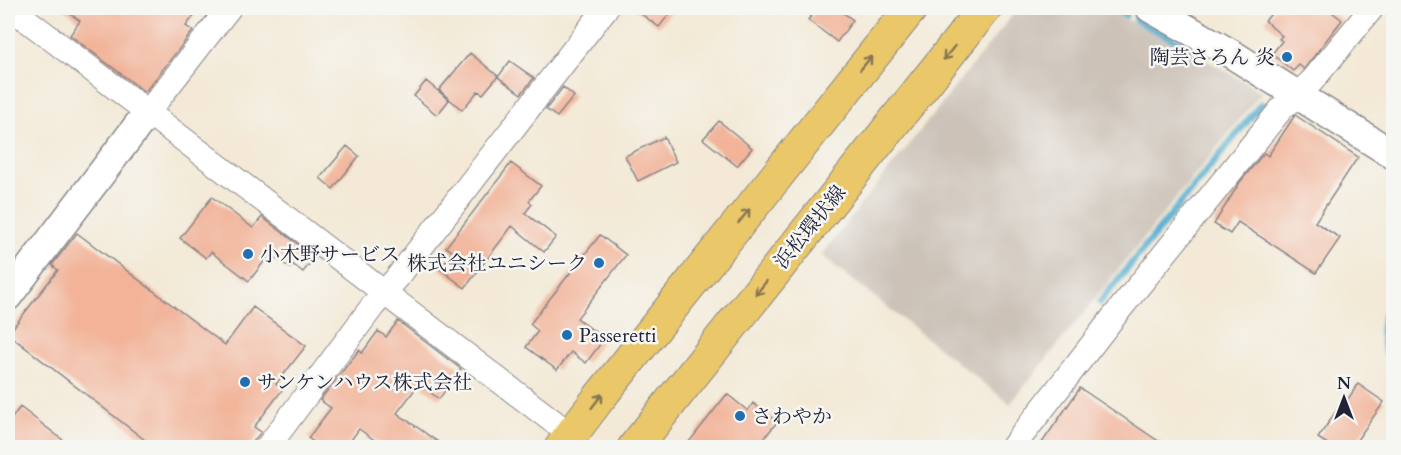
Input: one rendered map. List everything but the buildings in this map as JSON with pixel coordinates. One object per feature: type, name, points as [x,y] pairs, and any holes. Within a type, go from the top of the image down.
[{"type":"main road","points":[[566,441],[911,8]]},
{"type":"main road","name":"浜松環状線","points":[[634,447],[985,8]]},
{"type":"street","points":[[11,8],[384,292],[566,441]]},
{"type":"street","points":[[8,296],[229,8]]},
{"type":"street","points":[[267,447],[384,292],[606,8]]},
{"type":"street","points":[[1150,8],[1203,37],[1394,155]]},
{"type":"street","points":[[1012,447],[1282,108],[1312,81],[1372,8]]},
{"type":"shaded area","points":[[1018,8],[1104,8],[1190,51],[1262,92],[1010,404],[821,255]]},
{"type":"waterway","points":[[1112,8],[1126,15]]},
{"type":"waterway","points":[[1136,20],[1191,48]]},
{"type":"waterway","points":[[1100,302],[1261,104]]},
{"type":"waterway","points":[[1394,299],[1385,315],[1382,332],[1385,348],[1394,364]]},
{"type":"place","name":"陶芸さろん 炎","points":[[1287,57]]},
{"type":"place","name":"小木野サービス","points":[[248,254]]},
{"type":"place","name":"株式会社ユニシーク","points":[[599,263]]},
{"type":"place","name":"Passeretti","points":[[567,335]]},
{"type":"place","name":"サンケンハウス株式会社","points":[[245,382]]},
{"type":"place","name":"さわやか","points":[[740,416]]}]
